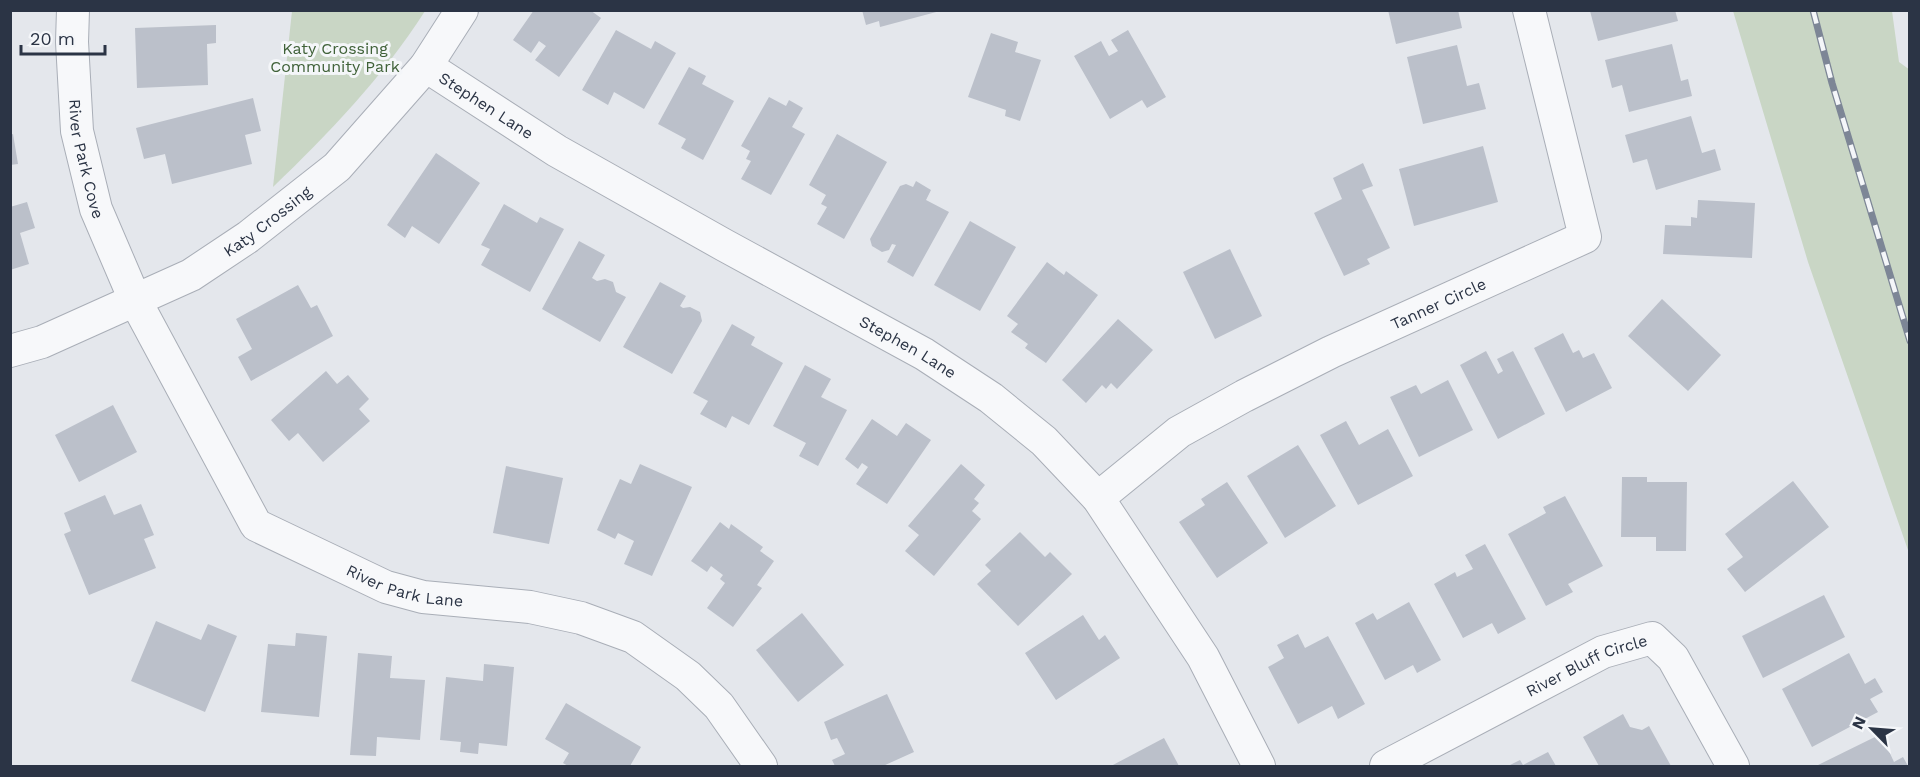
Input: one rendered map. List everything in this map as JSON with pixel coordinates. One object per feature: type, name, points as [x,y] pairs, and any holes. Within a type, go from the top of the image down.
[{"type":"street","name":"River Park Cove","points":[[73,10],[72,42],[77,131],[96,209],[135,300]]},
{"type":"street","name":"Katy Crossing","points":[[10,351],[42,342],[191,275],[243,241],[337,167],[426,66],[462,10]]},
{"type":"street","name":"Tanner Circle","points":[[1098,498],[1179,432],[1244,396],[1331,352],[1585,237],[1529,10]]},
{"type":"street","name":"Stephen Lane","points":[[426,66],[558,151],[924,354],[991,398],[1044,441],[1098,498],[1203,657],[1259,766]]},
{"type":"street","name":"River Park Lane","points":[[135,300],[255,525],[386,587],[423,597],[530,607],[581,618],[633,637],[687,676],[719,706],[731,719],[761,766]]},
{"type":"street","name":"River Bluff Circle","points":[[1386,766],[1602,652],[1652,638],[1673,658],[1734,766]]},
{"type":"green space","name":"Katy Crossing Community Park","points":[[292,11],[425,11],[391,59],[354,104],[273,187]]},
{"type":"green space","points":[[1733,11],[1892,11],[1899,62],[1910,70],[1909,553],[1808,262]]},
{"type":"building","points":[[534,10],[590,10],[601,18],[559,77],[535,60],[546,46],[539,41],[531,53],[513,40]]},
{"type":"building","points":[[862,10],[940,11],[880,27],[879,21],[866,25]]},
{"type":"building","points":[[1388,10],[1458,10],[1462,28],[1396,44]]},
{"type":"building","points":[[1591,10],[1675,10],[1678,21],[1598,41]]},
{"type":"building","points":[[216,25],[216,43],[207,44],[208,85],[137,88],[135,28]]},
{"type":"building","points":[[616,30],[651,49],[655,41],[676,53],[644,109],[614,92],[608,105],[582,90]]},
{"type":"building","points":[[1128,30],[1166,97],[1147,108],[1142,100],[1110,119],[1074,56],[1101,41],[1109,56],[1118,51],[1111,40]]},
{"type":"building","points":[[991,33],[1018,42],[1015,52],[1041,60],[1020,121],[1005,116],[1006,110],[968,97]]},
{"type":"building","points":[[1672,44],[1681,81],[1688,79],[1692,96],[1629,112],[1622,85],[1612,88],[1605,60]]},
{"type":"building","points":[[1457,45],[1467,86],[1479,83],[1486,109],[1423,124],[1407,57]]},
{"type":"building","points":[[689,67],[706,76],[702,84],[734,101],[703,160],[681,148],[686,139],[658,124]]},
{"type":"building","points":[[769,97],[786,106],[789,100],[803,108],[792,127],[805,134],[771,195],[741,179],[751,161],[746,159],[750,151],[741,146]]},
{"type":"building","points":[[253,98],[261,131],[245,135],[252,164],[172,184],[165,154],[144,159],[136,128]]},
{"type":"building","points":[[1691,116],[1702,153],[1715,149],[1721,170],[1656,190],[1647,159],[1633,163],[1625,135]]},
{"type":"building","points":[[13,134],[18,164],[10,165],[10,135]]},
{"type":"building","points":[[837,134],[887,162],[844,239],[817,224],[827,207],[821,204],[826,195],[809,185]]},
{"type":"building","points":[[1483,146],[1498,202],[1414,226],[1399,169]]},
{"type":"building","points":[[436,153],[480,183],[439,244],[412,226],[405,238],[387,225]]},
{"type":"building","points":[[1363,163],[1373,186],[1362,190],[1390,248],[1367,259],[1370,264],[1344,276],[1314,213],[1342,199],[1333,178]]},
{"type":"building","points":[[916,181],[931,190],[926,200],[949,212],[913,277],[887,262],[896,245],[892,244],[889,250],[882,252],[872,246],[870,239],[900,186],[906,184],[913,187]]},
{"type":"building","points":[[1698,200],[1755,203],[1752,258],[1663,254],[1665,225],[1691,226],[1691,217],[1697,218]]},
{"type":"building","points":[[27,202],[35,228],[20,233],[29,264],[10,270],[10,207]]},
{"type":"building","points":[[504,204],[537,223],[540,217],[564,229],[530,292],[481,265],[490,249],[481,245]]},
{"type":"building","points":[[970,221],[1016,247],[980,311],[934,285]]},
{"type":"building","points":[[579,241],[605,255],[592,278],[597,281],[605,279],[613,282],[616,292],[626,297],[600,342],[542,309]]},
{"type":"building","points":[[1230,249],[1262,316],[1215,339],[1183,272]]},
{"type":"building","points":[[1047,262],[1064,275],[1066,271],[1098,295],[1046,363],[1025,348],[1028,344],[1011,332],[1018,324],[1007,316]]},
{"type":"building","points":[[660,282],[686,296],[680,306],[690,307],[700,312],[702,321],[672,374],[623,347]]},
{"type":"building","points":[[298,285],[311,308],[317,305],[333,336],[251,381],[238,357],[252,349],[236,319]]},
{"type":"building","points":[[1662,299],[1721,355],[1688,391],[1628,336]]},
{"type":"building","points":[[1118,319],[1153,350],[1117,389],[1111,383],[1106,389],[1102,385],[1086,403],[1062,380]]},
{"type":"building","points":[[732,324],[755,337],[751,345],[783,363],[749,425],[732,416],[726,428],[700,414],[708,401],[693,393]]},
{"type":"building","points":[[1563,333],[1573,353],[1579,350],[1583,358],[1594,353],[1612,388],[1566,412],[1534,348]]},
{"type":"building","points":[[1486,351],[1498,374],[1503,371],[1497,359],[1513,351],[1545,414],[1498,439],[1460,365]]},
{"type":"building","points":[[805,365],[831,379],[821,397],[847,410],[818,466],[799,456],[806,443],[773,426]]},
{"type":"building","points":[[326,371],[337,384],[348,375],[369,399],[359,409],[370,421],[323,462],[298,433],[289,441],[271,420]]},
{"type":"building","points":[[1448,380],[1473,430],[1419,457],[1390,397],[1416,385],[1421,394]]},
{"type":"building","points":[[113,405],[137,452],[79,482],[55,435]]},
{"type":"building","points":[[872,419],[897,436],[906,423],[931,440],[887,504],[856,484],[868,467],[862,463],[858,469],[845,459]]},
{"type":"building","points":[[1346,421],[1359,445],[1388,429],[1413,476],[1358,505],[1320,435]]},
{"type":"building","points":[[1298,445],[1336,506],[1285,538],[1247,476]]},
{"type":"building","points":[[640,464],[692,487],[652,576],[624,564],[634,541],[618,533],[615,539],[597,530],[620,479],[631,484]]},
{"type":"building","points":[[961,464],[985,485],[974,499],[979,503],[972,511],[981,519],[934,576],[905,551],[919,535],[908,526]]},
{"type":"building","points":[[506,466],[563,478],[549,544],[493,533]]},
{"type":"building","points":[[1622,477],[1647,477],[1647,482],[1687,482],[1686,551],[1656,551],[1656,537],[1621,537]]},
{"type":"building","points":[[1793,481],[1829,527],[1745,592],[1727,569],[1743,557],[1725,534]]},
{"type":"building","points":[[1227,482],[1268,543],[1217,578],[1179,522],[1205,505],[1201,499]]},
{"type":"building","points":[[105,495],[114,515],[141,504],[154,535],[144,539],[156,568],[89,595],[64,534],[71,531],[64,513]]},
{"type":"building","points":[[1565,496],[1603,566],[1568,584],[1573,592],[1546,606],[1508,534],[1546,513],[1543,507]]},
{"type":"building","points":[[720,522],[729,529],[731,524],[763,547],[760,551],[774,561],[757,585],[762,588],[733,627],[707,608],[725,583],[720,579],[723,575],[711,566],[707,572],[691,561]]},
{"type":"building","points":[[1020,532],[1045,557],[1050,552],[1072,574],[1018,626],[977,584],[991,571],[985,565]]},
{"type":"building","points":[[1485,544],[1526,619],[1498,634],[1492,623],[1463,638],[1434,584],[1455,572],[1457,577],[1473,569],[1465,555]]},
{"type":"building","points":[[1824,595],[1845,637],[1763,678],[1742,636]]},
{"type":"building","points":[[1409,602],[1441,660],[1417,673],[1413,665],[1385,680],[1355,623],[1373,613],[1377,620]]},
{"type":"building","points":[[802,613],[844,665],[798,702],[756,650]]},
{"type":"building","points":[[1083,615],[1099,640],[1105,635],[1120,658],[1056,700],[1025,653]]},
{"type":"building","points":[[156,621],[201,640],[208,624],[237,636],[205,712],[131,681]]},
{"type":"building","points":[[296,633],[327,636],[319,717],[261,712],[268,644],[295,646]]},
{"type":"building","points":[[1298,634],[1305,648],[1328,636],[1365,704],[1338,719],[1332,706],[1298,724],[1268,667],[1284,658],[1277,645]]},
{"type":"building","points":[[358,653],[392,656],[390,678],[425,680],[420,740],[377,737],[376,756],[350,755]]},
{"type":"building","points":[[1849,653],[1865,684],[1875,678],[1883,692],[1870,699],[1878,712],[1812,747],[1782,689]]},
{"type":"building","points":[[484,664],[514,667],[507,746],[479,743],[478,754],[460,752],[461,742],[440,740],[446,677],[483,681]]},
{"type":"building","points":[[887,694],[914,752],[883,766],[835,766],[832,760],[845,754],[837,738],[831,740],[824,722]]},
{"type":"building","points":[[566,703],[641,747],[630,766],[568,766],[563,763],[569,753],[545,739]]},
{"type":"building","points":[[1623,714],[1630,727],[1642,730],[1649,726],[1671,766],[1599,766],[1583,737]]},
{"type":"building","points":[[1881,734],[1894,762],[1903,757],[1908,766],[1816,766]]},
{"type":"building","points":[[1164,738],[1179,766],[1111,766]]},
{"type":"building","points":[[1548,752],[1556,766],[1508,766],[1520,760],[1523,765]]},
{"type":"railway","points":[[1813,10],[1832,83],[1910,341]]}]
